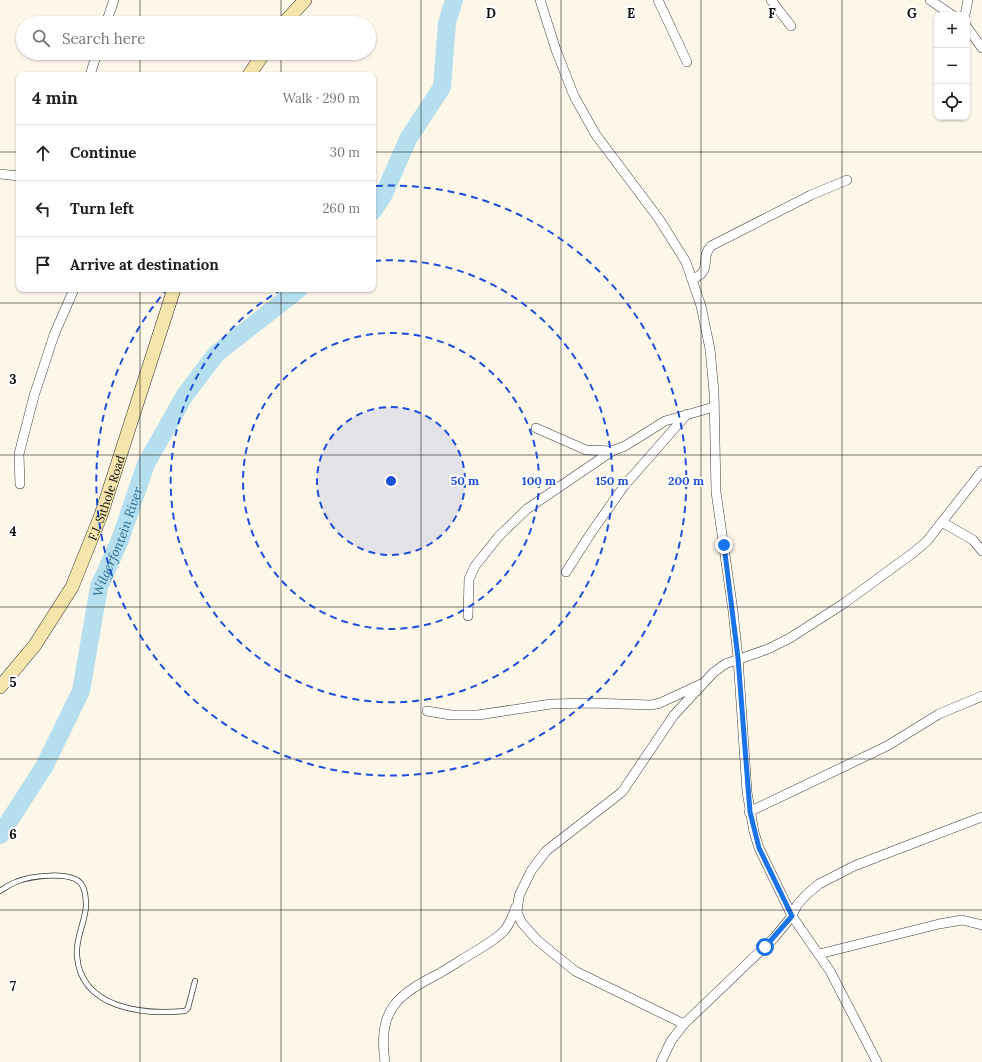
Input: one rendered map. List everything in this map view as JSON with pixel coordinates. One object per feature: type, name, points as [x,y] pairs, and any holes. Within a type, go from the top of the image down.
[{"type":"street","points":[[108,16],[114,0]]},
{"type":"street","points":[[290,16],[305,0]]},
{"type":"street","points":[[540,0],[556,50],[574,96],[596,135],[659,219],[686,262],[701,306],[710,349],[714,407],[716,492],[738,658],[750,812],[759,848],[792,916],[819,954],[855,1018],[877,1062]]},
{"type":"street","points":[[658,0],[687,62]]},
{"type":"street","points":[[771,0],[792,26]]},
{"type":"street","points":[[930,0],[948,12]]},
{"type":"street","points":[[966,12],[968,0]]},
{"type":"street","points":[[970,31],[982,48]]},
{"type":"street","points":[[91,72],[95,60]]},
{"type":"street","points":[[251,72],[259,60]]},
{"type":"street","points":[[0,174],[16,176]]},
{"type":"street","points":[[692,279],[699,276],[705,269],[707,250],[715,243],[812,195],[848,180]]},
{"type":"street","points":[[20,484],[19,454],[34,396],[54,335],[73,292]]},
{"type":"street","name":"F.J. Sithole Road","points":[[0,687],[35,645],[72,587],[101,515],[173,292]]},
{"type":"street","points":[[468,616],[469,579],[474,566],[499,536],[527,509],[612,451],[624,446],[665,421],[714,407]]},
{"type":"street","points":[[566,572],[624,486],[687,414]]},
{"type":"street","points":[[536,428],[586,450],[612,451]]},
{"type":"street","points":[[385,1062],[384,1051],[387,1019],[390,1010],[401,995],[417,984],[442,972],[497,937],[505,930],[517,906],[522,888],[531,871],[546,850],[622,792],[674,715],[706,681],[721,667],[738,658],[778,644],[843,604],[913,553],[927,542],[982,471]]},
{"type":"street","points":[[942,522],[973,540],[982,551]]},
{"type":"street","points":[[427,711],[451,715],[478,715],[551,704],[651,705],[670,699],[706,681]]},
{"type":"street","points":[[750,812],[887,746],[939,714],[982,696]]},
{"type":"street","points":[[661,1062],[671,1041],[684,1024],[765,947],[792,916],[798,904],[806,894],[819,884],[854,866],[982,817]]},
{"type":"street","points":[[517,906],[517,913],[522,924],[537,940],[564,964],[652,1010],[684,1024]]},
{"type":"street","points":[[819,954],[939,924],[962,920],[982,925]]},
{"type":"lane","points":[[0,891],[16,882],[42,876],[63,876],[76,879],[82,884],[86,905],[77,946],[78,966],[86,984],[98,997],[107,1002],[130,1008],[155,1011],[185,1011],[188,1008],[195,981]]},
{"type":"waterway","name":"Wilgerfontein River","points":[[376,206],[384,194],[408,139],[442,87],[447,23],[454,0]]},
{"type":"waterway","name":"Wilgerfontein River","points":[[0,835],[44,767],[81,691],[99,587],[120,540],[146,464],[185,395],[216,354],[295,292]]},
{"type":"route","points":[[724,545],[738,658],[747,792],[750,812],[759,848],[792,916],[765,947]]}]
